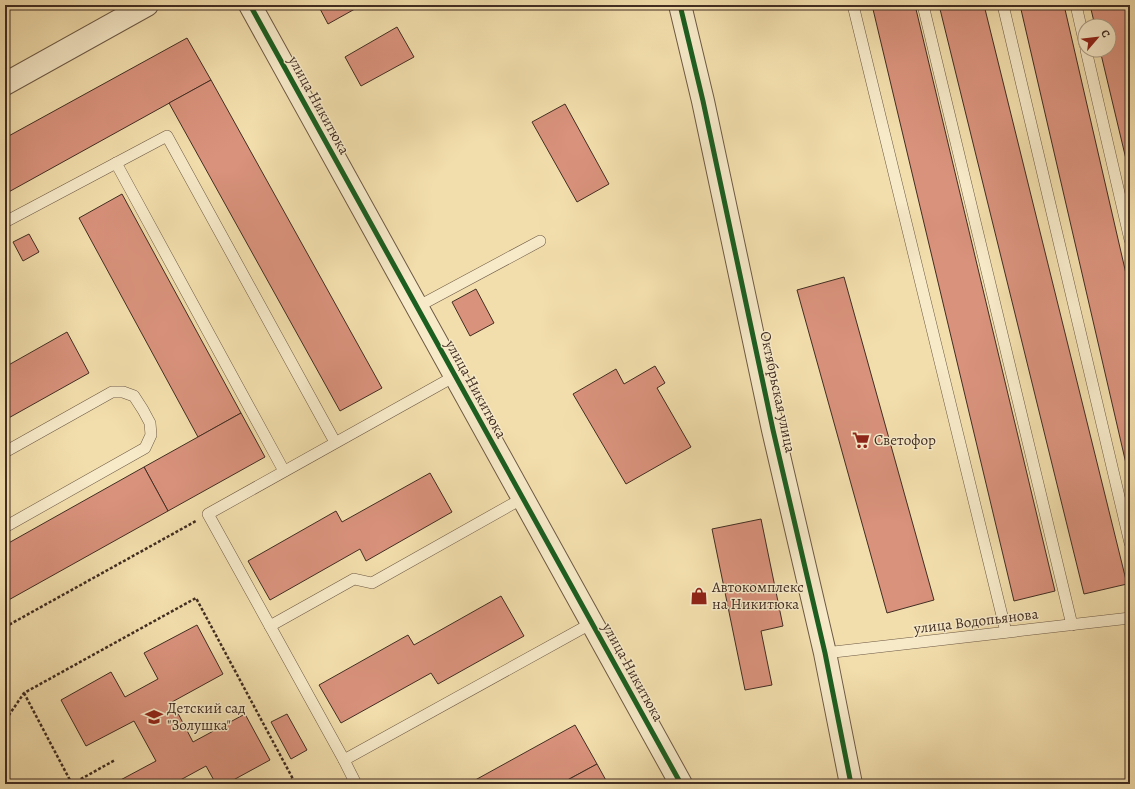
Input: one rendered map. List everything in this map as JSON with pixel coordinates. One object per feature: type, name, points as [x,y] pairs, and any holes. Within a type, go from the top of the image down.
[{"type":"street","points":[[5,84],[147,5]]},
{"type":"street","name":"улица Никитюка","points":[[250,5],[681,784]]},
{"type":"street","name":"Октябрьская улица","points":[[680,5],[703,101],[773,430],[825,653],[851,784]]},
{"type":"lane","points":[[853,5],[1006,632]]},
{"type":"lane","points":[[923,5],[1072,625]]},
{"type":"lane","points":[[1003,5],[1130,543]]},
{"type":"lane","points":[[1076,5],[1079,18]]},
{"type":"lane","points":[[1088,58],[1130,240]]},
{"type":"lane","points":[[5,222],[167,136],[335,442]]},
{"type":"lane","points":[[116,163],[284,471]]},
{"type":"lane","points":[[417,307],[540,241]]},
{"type":"lane","points":[[356,784],[208,514],[455,376]]},
{"type":"lane","points":[[5,452],[112,392],[123,392],[134,396],[150,423],[150,435],[145,448],[5,527]]},
{"type":"lane","points":[[270,626],[354,579],[372,583],[523,498]]},
{"type":"lane","name":"улица Водопьянова","points":[[825,653],[1130,618]]},
{"type":"lane","points":[[344,760],[592,623]]},
{"type":"path","points":[[5,627],[208,514]]},
{"type":"path","points":[[5,730],[9,715],[24,693],[196,598],[293,778],[284,784]]},
{"type":"path","points":[[24,693],[72,784],[115,760]]},
{"type":"path","points":[[5,768],[9,784]]},
{"type":"building","points":[[318,5],[362,5],[328,24]]},
{"type":"building","points":[[872,5],[915,5],[1055,591],[1014,601]]},
{"type":"building","points":[[939,5],[984,5],[1127,584],[1084,594]]},
{"type":"building","points":[[1020,5],[1064,5],[1130,291],[1130,481]]},
{"type":"building","points":[[1090,5],[1130,5],[1130,176],[1102,58],[1117,58],[1117,18],[1093,18]]},
{"type":"building","points":[[397,27],[414,57],[361,86],[345,57]]},
{"type":"building","points":[[187,38],[211,80],[5,194],[5,138]]},
{"type":"building","points":[[211,80],[382,388],[340,411],[169,103]]},
{"type":"building","points":[[565,104],[609,184],[577,202],[532,122]]},
{"type":"building","points":[[122,194],[241,413],[198,437],[79,218]]},
{"type":"building","points":[[29,234],[39,252],[23,261],[13,242]]},
{"type":"building","points":[[844,277],[934,600],[887,613],[797,290]]},
{"type":"building","points":[[476,289],[494,323],[470,336],[452,302]]},
{"type":"building","points":[[67,332],[89,373],[5,420],[5,367]]},
{"type":"building","points":[[655,366],[665,383],[657,388],[691,447],[626,484],[573,394],[616,369],[624,384]]},
{"type":"building","points":[[241,413],[265,457],[168,511],[144,467]]},
{"type":"building","points":[[144,467],[168,511],[5,602],[5,545]]},
{"type":"building","points":[[430,473],[452,512],[366,561],[360,549],[270,600],[248,561],[336,511],[342,522]]},
{"type":"building","points":[[761,519],[783,626],[761,631],[772,685],[745,690],[712,529]]},
{"type":"building","points":[[501,596],[524,636],[438,684],[431,673],[341,723],[319,685],[408,635],[414,645]]},
{"type":"building","name":"Детский сад \"Золушка\"","points":[[197,625],[223,674],[172,702],[193,742],[245,714],[270,760],[226,784],[216,784],[206,766],[173,784],[113,784],[156,761],[134,721],[86,746],[61,700],[111,672],[125,697],[158,679],[144,653]]},
{"type":"building","points":[[287,714],[307,750],[291,759],[271,722]]},
{"type":"building","points":[[575,725],[597,764],[560,784],[468,784]]},
{"type":"building","points":[[597,764],[608,784],[562,784],[562,783]]},
{"type":"cycle path","points":[[250,5],[681,784]]},
{"type":"cycle path","points":[[680,5],[703,101],[773,430],[825,653],[851,784]]},
{"type":"place","name":"Светофор","points":[[861,440]]},
{"type":"place","name":"Автокомплекс на Никитюка","points":[[699,596]]},
{"type":"place","name":"Детский сад \"Золушка\"","points":[[154,717]]}]
